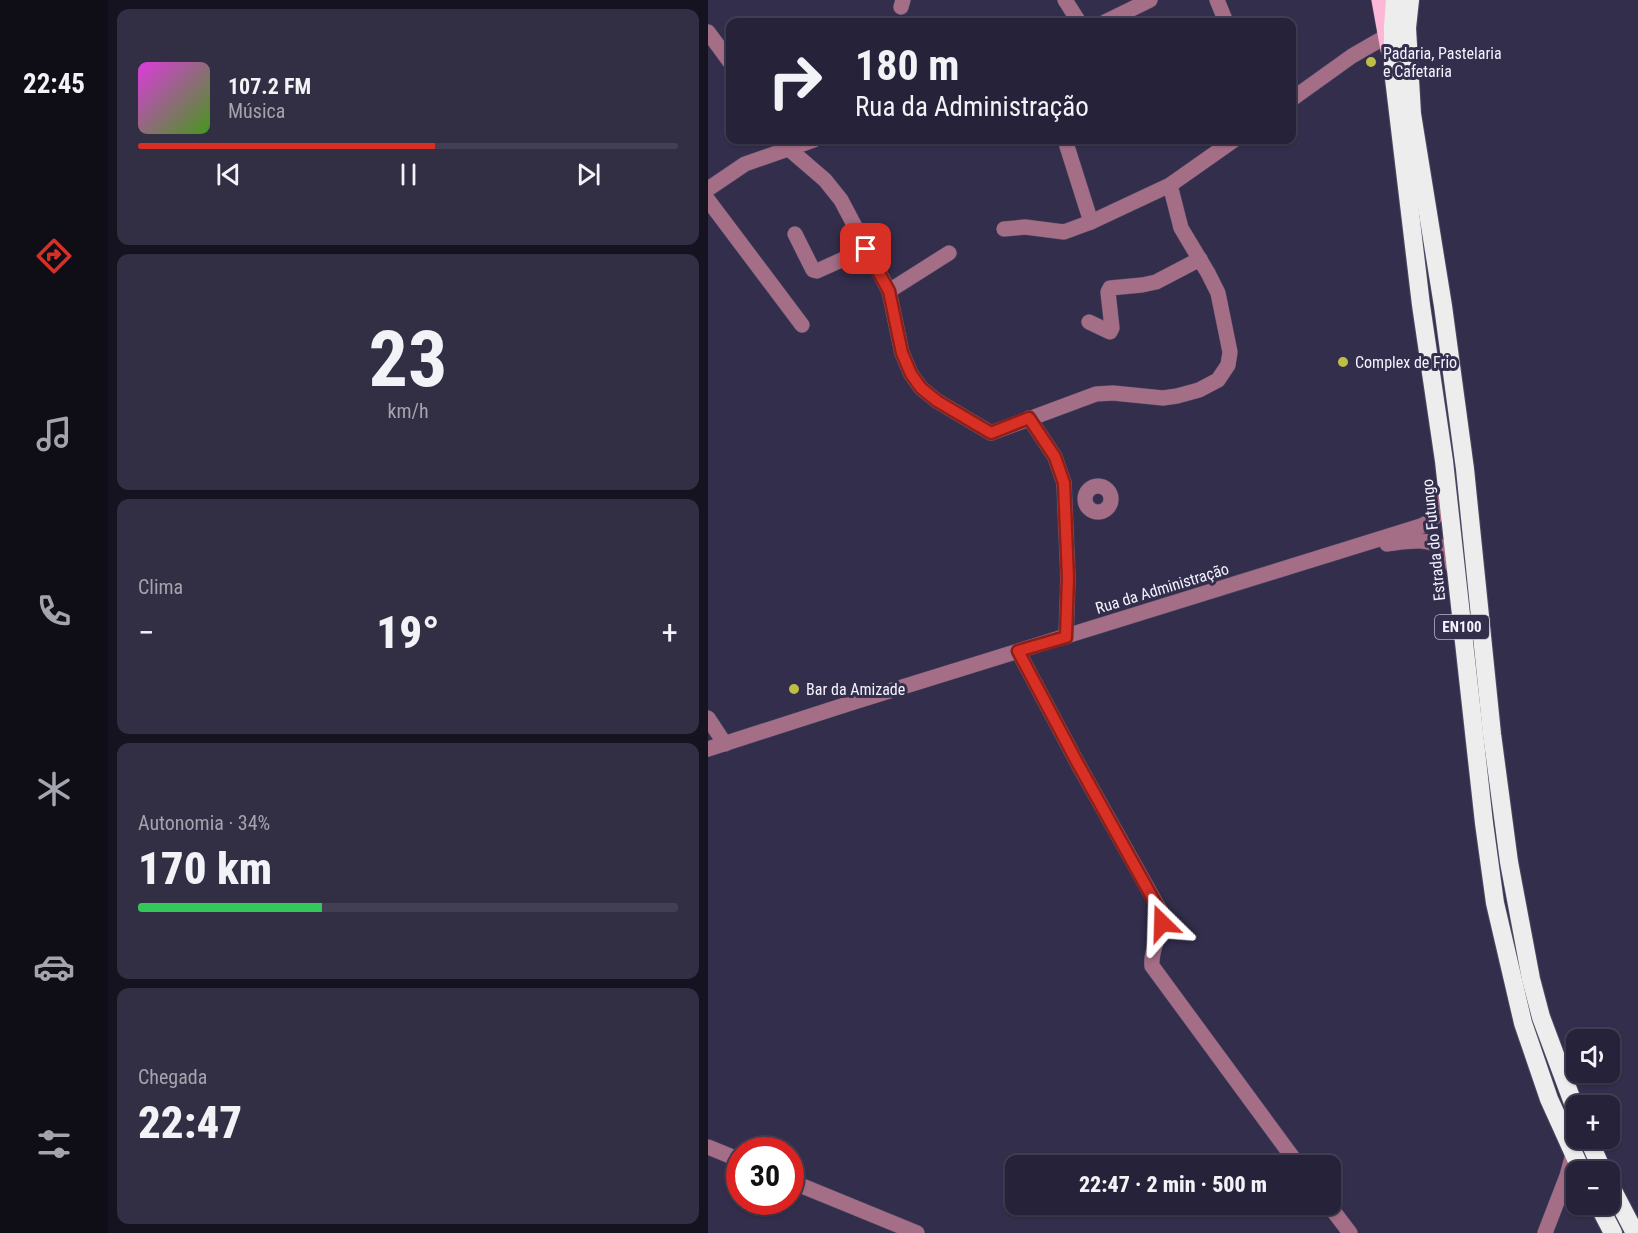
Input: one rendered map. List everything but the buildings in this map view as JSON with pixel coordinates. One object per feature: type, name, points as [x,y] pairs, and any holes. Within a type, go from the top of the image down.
[{"type":"highway","name":"Estrada do Futungo","points":[[1395,0],[1393,70],[1421,305],[1444,461],[1495,903],[1523,1023],[1549,1099],[1576,1161]]},
{"type":"highway","name":"EN100","points":[[1410,0],[1407,28],[1412,114],[1443,306],[1465,469],[1492,734],[1508,852],[1531,979],[1541,1017],[1570,1095]]},
{"type":"highway","points":[[1620,1204],[1635,1233]]},
{"type":"highway","points":[[1604,1215],[1613,1233]]},
{"type":"main road","points":[[1380,0],[1385,37],[1393,70]]},
{"type":"street","points":[[1065,0],[1076,18]]},
{"type":"street","points":[[1113,18],[1150,0]]},
{"type":"street","points":[[1217,0],[1224,18]]},
{"type":"street","points":[[708,32],[726,57]]},
{"type":"street","points":[[1296,96],[1385,37]]},
{"type":"street","points":[[708,189],[745,164],[786,144],[825,180],[841,200],[889,291],[902,353],[911,374],[921,388],[937,401],[991,433],[1096,394],[1113,393],[1163,398],[1199,390],[1218,381],[1228,365],[1230,352],[1218,293],[1181,228],[1170,185]]},
{"type":"street","points":[[1066,144],[1091,222]]},
{"type":"street","points":[[1004,229],[1026,227],[1064,232],[1091,222],[1170,185],[1228,144]]},
{"type":"street","points":[[708,200],[802,325]]},
{"type":"street","points":[[795,234],[813,270],[817,271],[866,249]]},
{"type":"street","points":[[889,291],[949,253]]},
{"type":"street","points":[[1089,322],[1110,332],[1108,292],[1110,288],[1156,282],[1200,259]]},
{"type":"street","points":[[1029,418],[1055,457],[1064,483],[1068,578],[1066,637]]},
{"type":"street","points":[[1352,548],[1421,526],[1438,516],[1445,498],[1444,461]]},
{"type":"street","points":[[1066,502],[1085,500]]},
{"type":"street","points":[[1352,548],[1412,541],[1430,543],[1445,550],[1458,584]]},
{"type":"street","name":"Rua da Administração","points":[[708,749],[1352,548]]},
{"type":"street","points":[[1018,651],[1162,915],[1162,923],[1151,959],[1152,966],[1291,1155]]},
{"type":"street","points":[[708,718],[725,744]]},
{"type":"street","points":[[708,1147],[726,1154]]},
{"type":"street","points":[[1545,1233],[1573,1154]]},
{"type":"street","points":[[804,1187],[917,1233]]},
{"type":"street","points":[[1336,1215],[1350,1233]]},
{"type":"place","name":"Padaria, Pastelaria e Cafetaria","points":[[1371,62]]},
{"type":"place","name":"Complex de Frio","points":[[1343,362]]},
{"type":"place","name":"Bar da Amizade","points":[[794,689]]},
{"type":"route","points":[[866,249],[889,291],[902,353],[911,374],[921,388],[937,401],[991,433],[1029,418],[1060,468],[1066,502],[1068,578],[1066,637],[1018,651],[1162,915],[1162,923]]}]
